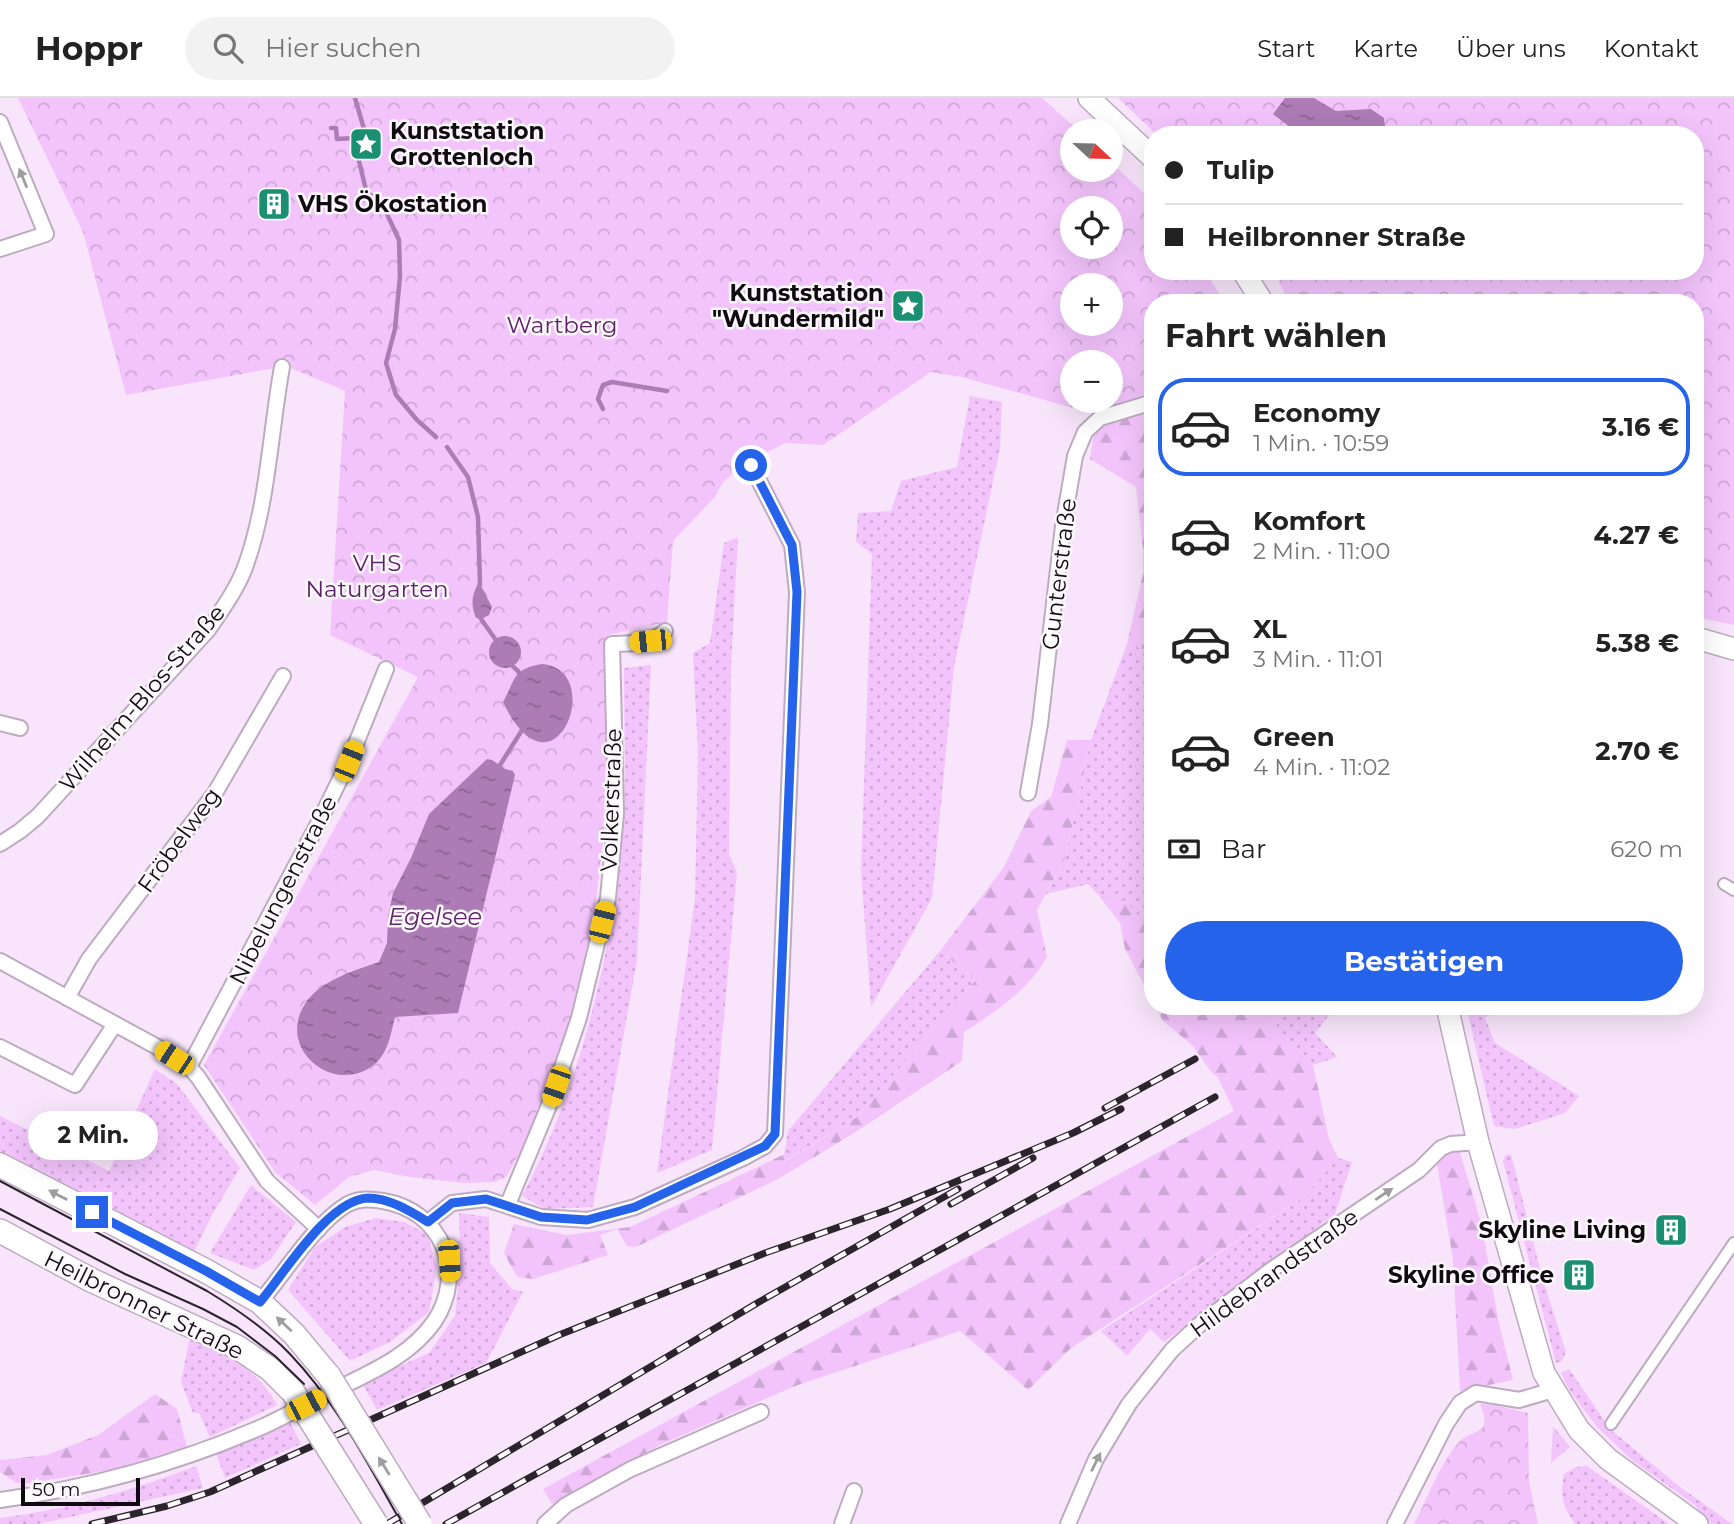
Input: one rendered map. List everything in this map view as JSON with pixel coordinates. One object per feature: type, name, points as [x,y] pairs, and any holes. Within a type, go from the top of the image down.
[{"type":"main road","points":[[1089,98],[1144,150]]},
{"type":"main road","points":[[1704,640],[1734,649]]},
{"type":"main road","points":[[1449,1015],[1478,1142],[1544,1373],[1579,1430],[1608,1459],[1697,1524]]},
{"type":"main road","points":[[0,1165],[206,1271],[260,1302],[294,1334],[329,1376],[420,1524]]},
{"type":"main road","name":"Heilbronner Straße","points":[[0,1231],[91,1280],[237,1347],[270,1369],[293,1392],[376,1524]]},
{"type":"street","points":[[0,122],[46,234],[0,249]]},
{"type":"street","name":"Wilhelm-Blos-Straße","points":[[0,844],[38,816],[208,630],[227,603],[243,572],[258,526],[282,367]]},
{"type":"street","name":"Gunterstraße","points":[[1028,793],[1040,724],[1063,526],[1075,456],[1084,432],[1100,418],[1144,405]]},
{"type":"street","points":[[428,1222],[452,1203],[486,1199],[541,1217],[587,1220],[635,1207],[743,1158],[765,1146],[775,1134],[797,592],[792,545],[751,465]]},
{"type":"street","name":"Volkerstraße","points":[[508,1204],[548,1108],[579,1018],[608,898],[616,814],[612,645],[650,641],[665,631]]},
{"type":"street","name":"Nibelungenstraße","points":[[188,1067],[320,822],[349,761],[386,669]]},
{"type":"street","name":"Fröbelweg","points":[[67,998],[89,959],[215,793],[283,676]]},
{"type":"street","points":[[0,723],[20,728]]},
{"type":"street","points":[[0,961],[188,1067],[198,1077],[267,1181],[319,1229]]},
{"type":"street","points":[[0,1047],[75,1085],[115,1024]]},
{"type":"street","name":"Hildebrandstraße","points":[[1068,1524],[1096,1459],[1129,1404],[1172,1350],[1199,1325],[1271,1270],[1419,1170],[1441,1148],[1451,1144],[1478,1142]]},
{"type":"street","points":[[0,1500],[77,1486],[166,1462],[217,1444],[265,1426],[402,1354],[424,1335],[446,1300],[450,1282],[449,1261],[441,1240],[428,1222],[391,1202],[367,1198],[349,1203],[319,1229],[260,1302]]},
{"type":"street","points":[[1611,1424],[1734,1243]]},
{"type":"street","points":[[1395,1524],[1446,1424],[1460,1403],[1476,1394],[1519,1400],[1553,1390]]},
{"type":"street","points":[[545,1524],[566,1505],[631,1469],[761,1412]]},
{"type":"street","points":[[842,1524],[854,1491]]},
{"type":"green space","name":"Wartberg","points":[[18,98],[1042,98],[1066,119],[1060,119],[1060,182],[1124,182],[1124,174],[1144,193],[1144,280],[1210,280],[1220,294],[1144,294],[1144,404],[1123,409],[1123,350],[1060,350],[1060,404],[962,377],[931,372],[823,445],[786,443],[749,461],[723,482],[715,497],[673,541],[667,622],[608,635],[605,823],[596,901],[578,997],[555,1072],[531,1133],[506,1177],[494,1182],[464,1183],[374,1170],[349,1177],[315,1205],[275,1172],[204,1065],[418,677],[330,635],[345,391],[286,366],[126,395],[83,232]]},
{"type":"green space","points":[[1118,98],[1734,98],[1734,625],[1704,619],[1704,294],[1285,294],[1278,280],[1704,280],[1704,126],[1148,126]]},
{"type":"green space","points":[[970,396],[1002,402],[1000,448],[954,667],[932,898],[871,1007],[861,870],[872,554],[856,542],[858,513],[891,511],[901,481],[957,467]]},
{"type":"green space","points":[[1144,410],[1144,649],[1127,644],[1143,574],[1136,487],[1090,459],[1094,431],[1110,418]]},
{"type":"green space","points":[[738,537],[731,666],[729,855],[737,872],[712,1150],[657,1173],[695,898],[698,753],[693,653],[710,643],[724,543]]},
{"type":"green space","points":[[1127,644],[1144,649],[1144,922],[1126,902],[1100,897],[1088,884],[1046,894],[1065,858],[1091,740]]},
{"type":"green space","points":[[651,665],[637,960],[593,1207],[545,1209],[522,1196],[543,1153],[578,1062],[603,967],[612,918],[623,823],[624,668]]},
{"type":"green space","points":[[1067,740],[1091,740],[1065,858],[1037,910],[1047,957],[1021,990],[964,1032],[962,1061],[862,1128],[780,1178],[636,1247],[627,1246],[617,1229],[600,1235],[608,1255],[533,1279],[517,1277],[504,1253],[514,1224],[567,1235],[630,1227],[785,1154],[784,1162],[857,1117],[976,980],[940,951],[1004,867],[1031,811],[1051,797]]},
{"type":"green space","points":[[1100,897],[1126,901],[1144,922],[1144,985],[1125,949],[1120,923]]},
{"type":"green space","points":[[940,951],[976,980],[857,1117],[783,1162],[788,1131]]},
{"type":"green space","points":[[1160,1015],[1269,1015],[1286,1038],[1313,1065],[1329,1139],[1338,1158],[1304,1197],[1071,1348],[1028,1390],[960,1331],[795,1386],[662,1444],[552,1504],[543,1489],[1234,1111],[1217,1076],[1192,1045],[1163,1021]]},
{"type":"green space","points":[[1269,1015],[1329,1015],[1315,1033],[1337,1057],[1313,1065],[1286,1038]]},
{"type":"green space","points":[[1468,1015],[1489,1015],[1485,1018],[1495,1043],[1579,1096],[1565,1113],[1515,1129],[1494,1126]]},
{"type":"green space","points":[[155,1069],[177,1084],[240,1168],[194,1252],[0,1153],[0,1116],[109,1171]]},
{"type":"green space","points":[[1459,1149],[1482,1226],[1498,1319],[1513,1380],[1460,1391],[1453,1260],[1436,1158],[1443,1150]]},
{"type":"green space","points":[[1511,1154],[1541,1273],[1566,1352],[1562,1361],[1556,1363],[1503,1161],[1505,1156]]},
{"type":"green space","points":[[1338,1158],[1352,1162],[1335,1214],[1164,1342],[1150,1329],[1127,1356],[1101,1331],[1304,1197]]},
{"type":"green space","points":[[251,1185],[296,1222],[271,1259],[254,1270],[210,1253]]},
{"type":"green space","points":[[459,1213],[489,1217],[490,1263],[512,1289],[523,1292],[486,1363],[377,1410],[362,1383],[429,1353],[455,1316],[460,1264]]},
{"type":"green space","points":[[376,1218],[404,1222],[427,1234],[437,1266],[429,1312],[390,1342],[350,1361],[288,1290],[315,1247],[345,1227]]},
{"type":"green space","points":[[190,1336],[240,1363],[261,1382],[277,1405],[210,1437],[199,1413],[193,1413],[181,1382]]},
{"type":"green space","points":[[1569,1369],[1611,1430],[1680,1487],[1732,1524],[1711,1524],[1704,1519],[1695,1505],[1633,1461],[1597,1427],[1570,1391],[1561,1373]]},
{"type":"green space","points":[[155,1394],[177,1409],[187,1447],[111,1470],[30,1483],[16,1483],[0,1472],[0,1460],[47,1455],[98,1435]]},
{"type":"green space","points":[[1480,1404],[1528,1413],[1529,1482],[1538,1524],[1414,1524],[1451,1452],[1461,1440],[1484,1425]]},
{"type":"green space","points":[[290,1422],[301,1444],[225,1478],[216,1453]]},
{"type":"green space","points":[[1553,1426],[1570,1447],[1551,1463]]},
{"type":"green space","points":[[196,1466],[203,1488],[38,1524],[0,1524],[0,1518],[99,1498]]},
{"type":"green space","points":[[1587,1466],[1669,1524],[1575,1524],[1563,1500],[1564,1474],[1576,1467]]},
{"type":"water","points":[[1285,98],[1314,98],[1336,111],[1371,109],[1384,118],[1385,126],[1288,126],[1273,114]]},
{"type":"water","points":[[479,582],[492,607],[489,615],[481,619],[476,618],[472,604]]},
{"type":"water","points":[[505,636],[516,641],[521,652],[516,663],[505,668],[494,663],[489,652],[494,641]]},
{"type":"water","points":[[542,664],[561,671],[571,687],[572,706],[566,725],[555,738],[540,742],[522,731],[503,702],[520,672]]},
{"type":"water","name":"Egelsee","points":[[487,759],[513,771],[515,775],[458,1013],[395,1017],[387,1046],[377,1062],[361,1072],[345,1075],[329,1072],[315,1064],[304,1052],[298,1038],[298,1021],[305,1004],[328,983],[379,962],[387,943],[388,917],[393,893],[429,814]]},
{"type":"waterway","points":[[355,98],[364,129],[359,161],[366,190],[375,200],[380,199],[399,240],[400,276],[395,329],[386,363],[396,395],[436,437]]},
{"type":"waterway","points":[[331,128],[336,128],[337,139],[355,138],[363,141]]},
{"type":"waterway","points":[[603,409],[598,399],[603,385],[612,382],[667,391]]},
{"type":"waterway","points":[[447,447],[468,477],[478,517],[480,585]]},
{"type":"waterway","points":[[481,615],[498,643]]},
{"type":"waterway","points":[[509,663],[521,677]]},
{"type":"waterway","points":[[500,765],[524,727]]},
{"type":"tram line","points":[[0,1181],[207,1291],[270,1335],[306,1372],[337,1413],[402,1524]]},
{"type":"tram line","points":[[0,1209],[125,1274],[237,1327],[275,1356],[304,1384]]},
{"type":"railway","points":[[1105,1108],[1195,1059]]},
{"type":"railway","points":[[446,1524],[1215,1097]]},
{"type":"railway","points":[[92,1524],[167,1506],[210,1492],[559,1335],[765,1253],[890,1209],[1073,1133],[1121,1109]]},
{"type":"railway","points":[[951,1204],[1033,1158]]},
{"type":"railway","points":[[387,1524],[759,1302],[958,1189]]},
{"type":"place","name":"Kunststation Grottenloch","points":[[366,144]]},
{"type":"place","name":"VHS Ökostation","points":[[274,204]]},
{"type":"place","name":"Kunststation \"Wundermild\"","points":[[908,306]]},
{"type":"place","name":"Skyline Living","points":[[1671,1230]]},
{"type":"place","name":"Skyline Office","points":[[1579,1275]]},
{"type":"route","points":[[92,1212],[260,1302],[319,1229],[349,1203],[367,1198],[391,1202],[428,1222],[452,1203],[486,1199],[541,1217],[587,1220],[635,1207],[765,1146],[775,1134],[797,592],[792,545],[751,465]]},
{"type":"park label","name":"VHS Naturgarten","points":[[377,576]]}]
